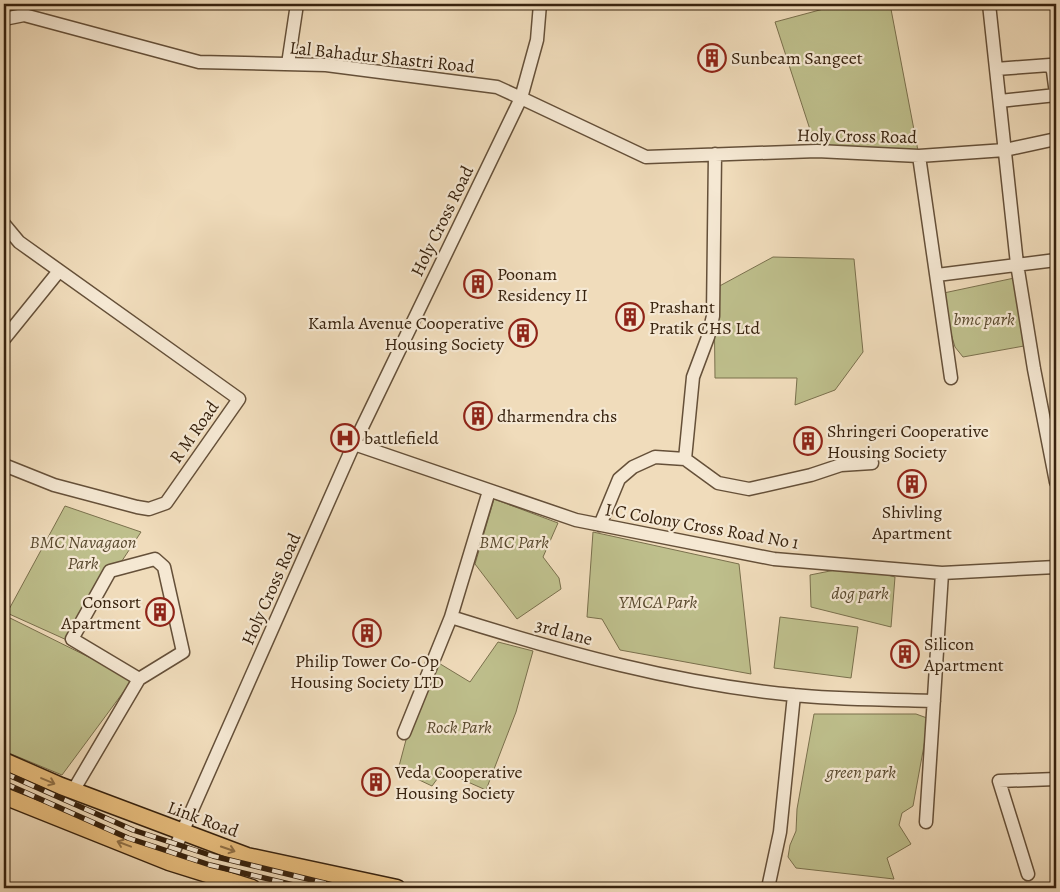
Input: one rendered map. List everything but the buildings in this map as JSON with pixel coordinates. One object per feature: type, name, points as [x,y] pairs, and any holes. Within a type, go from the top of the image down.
[{"type":"main road","name":"Link Road","points":[[4,762],[73,791],[247,856],[397,888]]},
{"type":"main road","points":[[4,796],[170,862],[243,887]]},
{"type":"street","points":[[288,64],[297,4]]},
{"type":"street","points":[[520,98],[537,40],[540,4]]},
{"type":"street","points":[[988,4],[1017,264],[1034,369],[1056,482]]},
{"type":"street","name":"Lal Bahadur Shastri Road","points":[[4,19],[24,15],[199,62],[326,65],[497,87],[520,98]]},
{"type":"street","points":[[996,69],[1050,65],[1053,71],[1056,94],[1000,101]]},
{"type":"street","name":"Holy Cross Road","points":[[170,862],[354,444],[520,98],[646,157],[817,151],[919,156],[1005,150],[1056,139]]},
{"type":"street","points":[[685,459],[693,377],[708,337],[713,316],[715,154]]},
{"type":"street","points":[[919,156],[951,378]]},
{"type":"street","name":"R M Road","points":[[4,224],[19,242],[239,399],[166,503],[156,507],[137,508],[54,485],[4,465]]},
{"type":"street","points":[[937,275],[1056,260]]},
{"type":"street","points":[[4,339],[59,271]]},
{"type":"street","name":"I C Colony Cross Road No 1","points":[[354,444],[576,520],[774,559],[942,573],[1056,568]]},
{"type":"street","points":[[600,525],[619,479],[633,467],[655,457],[685,459],[718,483],[749,489],[811,475],[841,465],[872,463]]},
{"type":"street","points":[[404,733],[451,617],[490,491]]},
{"type":"street","points":[[73,791],[139,679],[183,652],[164,566],[155,559],[110,570],[72,639],[139,679]]},
{"type":"street","points":[[926,822],[942,573]]},
{"type":"street","name":"3rd lane","points":[[451,617],[546,647],[668,675],[794,695],[934,701]]},
{"type":"street","points":[[768,888],[780,832],[794,695]]},
{"type":"street","points":[[1028,874],[999,782],[1056,779]]},
{"type":"green space","points":[[842,4],[890,4],[919,156],[817,151],[775,22]]},
{"type":"green space","points":[[773,257],[854,259],[863,352],[835,390],[795,405],[797,378],[715,378],[714,289]]},
{"type":"green space","name":"bmc park","points":[[1019,277],[1024,346],[963,357],[955,347],[939,294]]},
{"type":"green space","name":"BMC Park","points":[[494,499],[558,523],[543,557],[559,578],[561,589],[517,619],[475,564]]},
{"type":"green space","name":"BMC Navagaon Park","points":[[65,506],[141,532],[69,641],[7,613]]},
{"type":"green space","name":"YMCA Park","points":[[593,532],[739,564],[751,674],[620,650],[602,619],[587,617]]},
{"type":"green space","name":"dog park","points":[[855,566],[895,577],[891,627],[811,607],[810,575]]},
{"type":"green space","points":[[4,615],[133,679],[62,775],[4,751]]},
{"type":"green space","points":[[780,617],[858,627],[851,678],[774,668]]},
{"type":"green space","name":"Rock Park","points":[[498,642],[533,651],[516,712],[486,790],[443,771],[432,786],[398,770],[411,721],[437,662],[470,682]]},
{"type":"green space","name":"green park","points":[[814,714],[916,714],[927,718],[927,729],[913,806],[902,813],[899,825],[911,844],[887,858],[894,879],[796,868],[788,857],[790,845],[796,831],[797,809]]},
{"type":"railway","points":[[4,773],[133,830],[213,856],[345,888]]},
{"type":"railway","points":[[4,783],[128,838],[210,865],[306,888]]},
{"type":"place","name":"Sunbeam Sangeet","points":[[712,58]]},
{"type":"place","name":"Poonam Residency II","points":[[478,284]]},
{"type":"place","name":"Prashant Pratik CHS Ltd","points":[[630,317]]},
{"type":"place","name":"Kamla Avenue Cooperative Housing Society","points":[[523,333]]},
{"type":"place","name":"dharmendra chs","points":[[478,416]]},
{"type":"place","name":"battlefield","points":[[345,438]]},
{"type":"place","name":"Shringeri Cooperative Housing Society","points":[[808,441]]},
{"type":"place","name":"Shivling Apartment","points":[[912,484]]},
{"type":"place","name":"Consort Apartment","points":[[160,612]]},
{"type":"place","name":"Philip Tower Co-Op Housing Society LTD","points":[[367,633]]},
{"type":"place","name":"Silicon Apartment","points":[[905,654]]},
{"type":"place","name":"Veda Cooperative Housing Society","points":[[376,782]]}]
